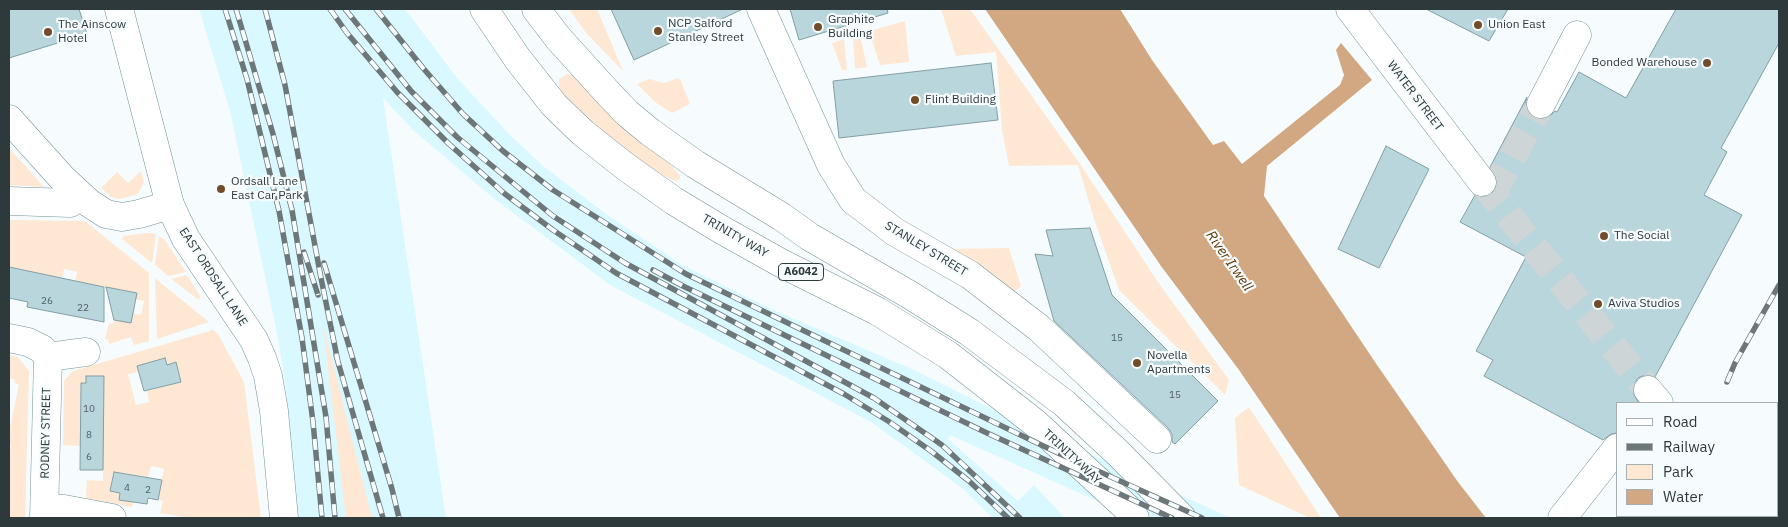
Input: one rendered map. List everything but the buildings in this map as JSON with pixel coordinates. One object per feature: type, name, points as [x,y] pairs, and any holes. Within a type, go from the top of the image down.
[{"type":"main road","name":"EAST ORDSALL LANE","points":[[119,9],[170,205],[186,239],[254,340],[268,376],[274,411],[284,518]]},
{"type":"main road","name":"TRINITY WAY","points":[[484,9],[517,58],[554,105],[583,133],[626,167],[674,201],[722,230],[781,263],[877,312],[948,356],[1005,398],[1035,423],[1127,508],[1135,518]]},
{"type":"main road","name":"A6042","points":[[536,9],[558,38],[607,92],[627,113],[650,132],[695,164],[782,217],[810,237],[910,295],[969,332],[1064,403],[1118,453],[1182,518]]},
{"type":"main road","name":"STANLEY STREET","points":[[761,9],[831,165],[853,200],[895,232],[970,275],[1039,328],[1157,439]]},
{"type":"main road","name":"WATER STREET","points":[[1350,9],[1475,173]]},
{"type":"main road","points":[[1541,104],[1577,35]]},
{"type":"main road","points":[[9,119],[62,180],[89,203],[106,214],[122,217],[170,205]]},
{"type":"main road","points":[[9,201],[70,203]]},
{"type":"main road","points":[[9,338],[28,342],[42,349],[48,357],[86,352]]},
{"type":"main road","name":"RODNEY STREET","points":[[48,357],[44,513],[64,509],[112,518]]},
{"type":"main road","points":[[1562,518],[1616,449]]},
{"type":"shaded area","points":[[199,9],[405,9],[457,78],[509,134],[543,166],[606,214],[682,265],[771,309],[914,370],[996,411],[1231,518],[1135,518],[950,435],[948,439],[1018,501],[1034,485],[1065,518],[993,518],[962,488],[871,422],[610,285],[492,197],[413,130],[383,98],[446,518],[298,518],[285,381],[278,338],[230,111]]},
{"type":"green space","points":[[569,9],[597,9],[623,71],[587,34]]},
{"type":"green space","points":[[941,9],[970,9],[1080,164],[1158,282],[1229,380],[1225,395],[1119,290],[1094,219],[1078,165],[1009,166],[1002,130],[996,52],[956,56]]},
{"type":"green space","points":[[905,21],[909,62],[880,65],[869,31]]},
{"type":"green space","points":[[860,34],[867,67],[855,69],[853,36]]},
{"type":"green space","points":[[844,39],[847,70],[842,70],[832,43]]},
{"type":"green space","points":[[568,74],[572,75],[631,132],[671,165],[680,176],[680,179],[677,181],[668,178],[648,166],[624,150],[593,122],[559,89],[559,79]]},
{"type":"green space","points":[[678,78],[690,104],[672,113],[655,102],[637,84],[649,79],[664,83]]},
{"type":"green space","points":[[9,148],[44,187],[9,185]]},
{"type":"green space","points":[[141,171],[144,182],[138,194],[119,199],[111,197],[101,188],[117,172],[128,183]]},
{"type":"green space","points":[[9,220],[85,221],[149,273],[149,341],[134,345],[131,337],[109,344],[108,340],[105,339],[109,323],[113,324],[114,320],[132,313],[141,315],[144,301],[135,299],[136,293],[75,281],[77,272],[64,269],[62,278],[9,267]]},
{"type":"green space","points":[[156,234],[152,263],[122,239],[123,236]]},
{"type":"green space","points":[[159,236],[164,239],[186,272],[168,276],[155,265]]},
{"type":"green space","points":[[1009,248],[1021,286],[1011,295],[948,249]]},
{"type":"green space","points":[[187,275],[200,296],[199,300],[171,279]]},
{"type":"green space","points":[[155,278],[209,322],[157,339]]},
{"type":"green space","points":[[323,325],[372,518],[346,518]]},
{"type":"green space","points":[[213,330],[218,334],[244,382],[261,518],[188,518],[160,513],[163,501],[158,500],[164,469],[151,466],[148,477],[113,472],[110,491],[120,493],[119,500],[133,502],[132,507],[86,498],[87,480],[103,481],[103,446],[86,383],[81,383],[80,417],[86,417],[80,427],[80,446],[63,445],[64,381],[73,371]],"holes":[[[165,359],[167,365],[176,362],[181,382],[147,391],[149,402],[136,405],[128,374],[138,372],[137,366]]]},
{"type":"green space","points":[[9,355],[18,357],[29,371],[25,518],[9,518],[9,456],[11,444],[9,444],[9,432],[19,385],[15,383],[15,380],[9,378]]},
{"type":"green space","points":[[1249,407],[1321,518],[1310,518],[1239,485],[1235,418]]},
{"type":"water","name":"River Irwell","points":[[985,9],[1120,9],[1152,60],[1213,145],[1224,141],[1242,164],[1340,85],[1344,75],[1336,50],[1341,43],[1372,80],[1267,166],[1264,196],[1375,362],[1458,482],[1486,518],[1340,518],[1239,370],[1161,266]]},
{"type":"tunnel","points":[[1492,194],[1541,104]]},
{"type":"tunnel","points":[[1482,182],[1648,390]]},
{"type":"railway","points":[[225,9],[247,79],[279,211],[302,338],[313,422],[322,518]]},
{"type":"railway","points":[[236,9],[273,134],[292,210],[326,417],[335,518]]},
{"type":"railway","points":[[265,9],[285,85],[338,362]]},
{"type":"railway","points":[[330,9],[347,33],[397,92],[449,144],[505,194],[616,273],[844,394],[888,421],[969,481],[1008,518]]},
{"type":"railway","points":[[345,9],[411,91],[457,137],[553,216],[625,263],[874,398],[942,445],[1020,518]]},
{"type":"railway","points":[[376,9],[463,114],[503,151],[553,190],[686,274],[1058,453],[1202,518]]},
{"type":"railway","points":[[304,252],[318,295]]},
{"type":"railway","points":[[324,263],[399,518]]},
{"type":"railway","points":[[653,270],[987,433],[1172,518]]},
{"type":"railway","points":[[1727,382],[1735,363],[1779,285]]},
{"type":"railway","points":[[336,355],[383,518]]},
{"type":"place","name":"Union East","points":[[1478,25]]},
{"type":"place","name":"Graphite Building","points":[[818,27]]},
{"type":"place","name":"NCP Salford Stanley Street","points":[[658,31]]},
{"type":"place","name":"The Ainscow Hotel","points":[[48,32]]},
{"type":"place","name":"Bonded Warehouse","points":[[1707,63]]},
{"type":"place","name":"Flint Building","points":[[915,100]]},
{"type":"place","name":"Ordsall Lane East Car Park","points":[[221,189]]},
{"type":"place","name":"The Social","points":[[1604,236]]},
{"type":"place","name":"Aviva Studios","points":[[1598,304]]},
{"type":"place","name":"Novella Apartments","points":[[1137,363]]}]
